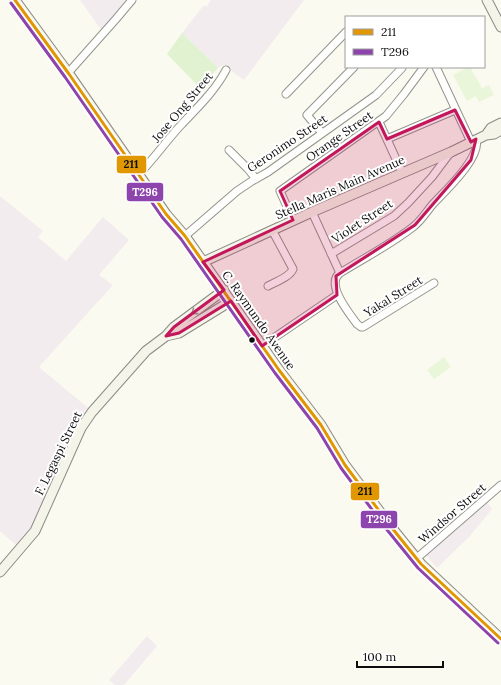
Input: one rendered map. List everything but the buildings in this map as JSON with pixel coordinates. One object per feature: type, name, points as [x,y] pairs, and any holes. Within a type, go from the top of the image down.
[{"type":"main road","name":"C. Raymundo Avenue","points":[[16,0],[166,214],[185,236],[262,346],[322,424],[345,465],[359,485],[421,564],[501,639]]},
{"type":"main road","points":[[487,0],[501,27]]},
{"type":"main road","name":"Stella Maris Main Avenue","points":[[486,135],[491,128],[501,123]]},
{"type":"main road","name":"Stella Maris Main Avenue","points":[[203,262],[293,220],[451,152],[474,140],[486,135],[494,134],[501,130]]},
{"type":"main road","name":"F. Legaspi Street","points":[[0,572],[35,531],[81,428],[92,412],[146,351],[166,336],[174,327],[224,290]]},
{"type":"main road","name":"F. Legaspi Street","points":[[166,336],[179,333],[231,301]]},
{"type":"street","points":[[68,73],[132,0]]},
{"type":"street","points":[[286,94],[345,33]]},
{"type":"street","points":[[322,133],[307,115],[353,68]]},
{"type":"street","name":"Geronimo Street","points":[[185,236],[237,191],[299,151],[376,95],[401,68]]},
{"type":"street","name":"Orange Street","points":[[293,220],[280,191],[386,116],[423,68]]},
{"type":"street","points":[[262,346],[338,295],[335,280],[338,274],[415,226],[472,160],[477,143],[455,110],[436,68]]},
{"type":"street","name":"Jose Ong Street","points":[[138,175],[150,164],[180,126],[192,114],[217,84],[226,70]]},
{"type":"street","points":[[387,139],[455,110]]},
{"type":"street","points":[[379,122],[402,172]]},
{"type":"street","points":[[229,150],[248,168],[256,179]]},
{"type":"street","name":"Violet Street","points":[[331,254],[394,216],[432,177],[451,152]]},
{"type":"street","points":[[312,212],[331,254],[338,274]]},
{"type":"street","points":[[268,286],[293,271],[272,230]]},
{"type":"street","name":"Yakal Street","points":[[338,295],[356,324],[363,327],[434,284]]},
{"type":"street","name":"Windsor Street","points":[[417,558],[501,485]]},
{"type":"highlighted area","points":[[455,110],[471,142],[476,139],[471,160],[415,225],[336,276],[337,295],[262,346],[231,301],[179,333],[166,336],[174,327],[224,290],[203,262],[293,220],[280,191],[379,122],[387,139]]},
{"type":"shaded area","points":[[80,0],[129,0],[102,31]]},
{"type":"shaded area","points":[[211,0],[304,0],[244,80],[223,65],[218,68],[182,33],[203,6],[207,6]]},
{"type":"shaded area","points":[[0,196],[43,231],[38,237],[66,261],[103,217],[129,240],[99,275],[113,285],[39,367],[88,408],[83,414],[32,526],[16,545],[0,531]]},
{"type":"shaded area","points":[[487,502],[492,509],[469,537],[437,568],[426,555]]},
{"type":"shaded area","points":[[147,636],[157,646],[124,685],[115,685],[109,680]]},
{"type":"green space","points":[[182,33],[218,68],[200,88],[167,54]]},
{"type":"green space","points":[[466,68],[471,68],[482,88],[489,85],[494,95],[479,102],[476,96],[467,101],[453,75]]},
{"type":"green space","points":[[444,357],[451,367],[434,379],[427,370]]},
{"type":"transit line","name":"211","points":[[15,0],[69,74],[166,214],[185,236],[279,370],[321,425],[345,465],[392,528],[421,564],[501,639]]},
{"type":"transit line","name":"T296","points":[[11,3],[65,77],[162,217],[181,239],[275,373],[317,428],[341,468],[388,531],[418,568],[498,643]]}]
